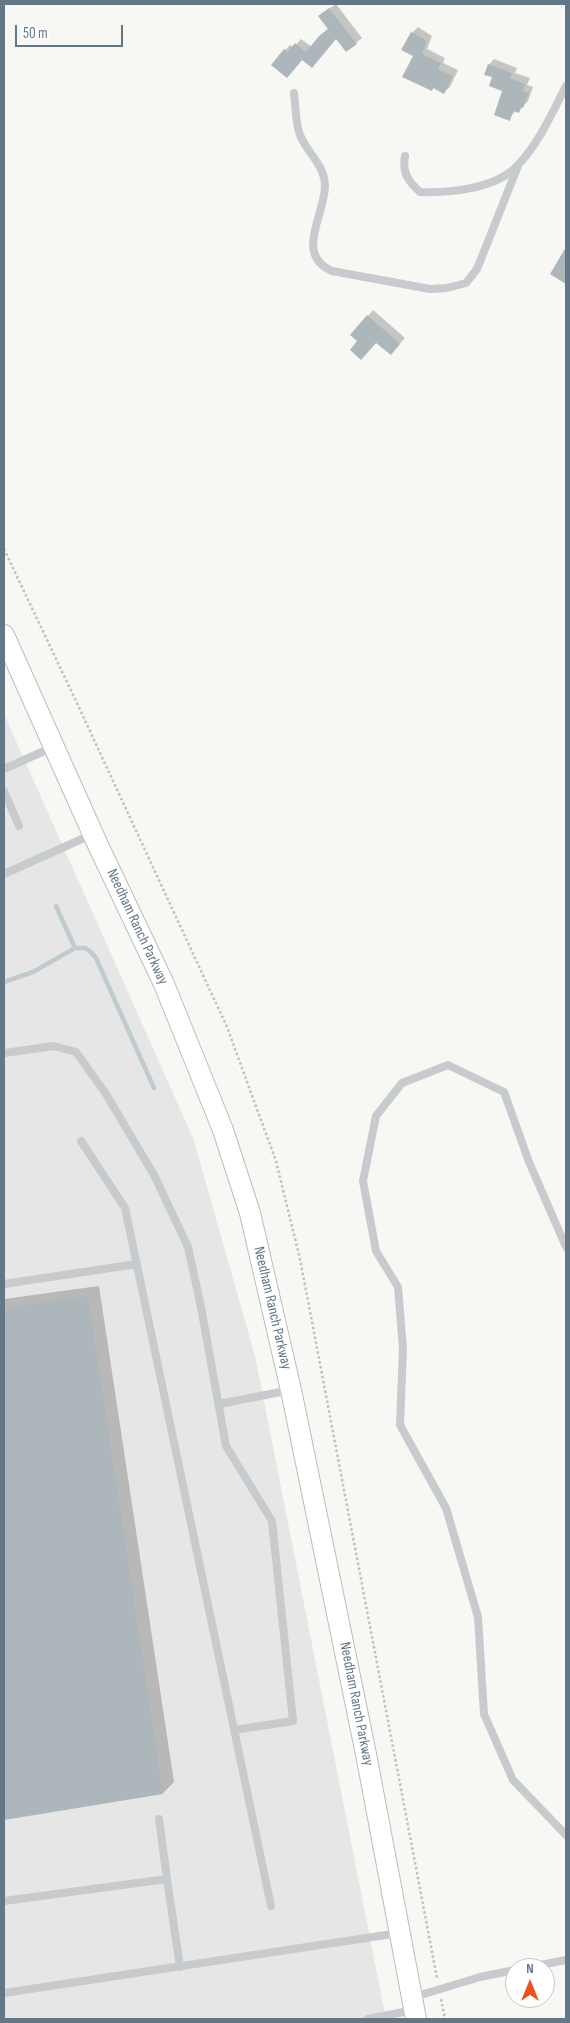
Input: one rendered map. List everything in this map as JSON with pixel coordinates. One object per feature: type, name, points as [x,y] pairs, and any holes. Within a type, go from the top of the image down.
[{"type":"street","name":"Needham Ranch Parkway","points":[[4,635],[164,984],[223,1130],[250,1213],[291,1390],[366,1754],[414,2009]]},
{"type":"lane","points":[[294,93],[299,134],[323,170],[325,186],[312,246],[317,260],[324,268],[332,271],[430,289],[447,288],[466,282],[477,270],[518,166],[540,136],[566,86]]},
{"type":"lane","points":[[405,156],[403,167],[408,180],[420,192],[467,189],[501,178],[518,166]]},
{"type":"lane","points":[[4,769],[54,746]]},
{"type":"lane","points":[[4,791],[19,826]]},
{"type":"lane","points":[[4,874],[94,834]]},
{"type":"lane","points":[[4,1053],[54,1046],[76,1052],[106,1094],[154,1175],[188,1247],[226,1446],[272,1521],[293,1721],[234,1730]]},
{"type":"lane","points":[[566,1247],[529,1162],[504,1092],[448,1065],[402,1083],[376,1116],[363,1181],[376,1251],[398,1287],[403,1349],[400,1425],[446,1508],[478,1617],[484,1714],[513,1780],[566,1835]]},
{"type":"lane","points":[[81,1141],[125,1208],[272,1906]]},
{"type":"lane","points":[[4,1284],[137,1264]]},
{"type":"lane","points":[[219,1404],[291,1390]]},
{"type":"lane","points":[[159,1819],[180,1967]]},
{"type":"lane","points":[[4,1901],[167,1879]]},
{"type":"lane","points":[[4,1993],[400,1933]]},
{"type":"lane","points":[[368,2019],[414,2009],[480,1977],[505,1972]]},
{"type":"shaded area","points":[[4,714],[193,1138],[255,1356],[386,2019],[4,2019]]},
{"type":"building","points":[[329,8],[357,44],[346,52],[336,39],[312,68],[302,60],[287,78],[271,65],[284,49],[288,52],[295,43],[306,52],[319,36],[328,29],[318,16]]},
{"type":"building","points":[[411,32],[427,42],[422,54],[441,63],[438,69],[453,76],[444,94],[433,88],[432,91],[402,77],[413,56],[401,50]]},
{"type":"building","points":[[488,64],[512,73],[510,78],[525,84],[523,91],[529,93],[523,108],[521,107],[519,113],[513,111],[510,121],[494,115],[502,91],[489,86],[492,77],[484,75]]},
{"type":"building","points":[[566,247],[566,284],[550,274]]},
{"type":"building","points":[[367,315],[400,344],[391,355],[376,343],[361,360],[350,350],[357,341],[350,335]]},
{"type":"building","points":[[88,1296],[163,1794],[4,1820],[4,1308]]},
{"type":"waterway","points":[[56,906],[75,948]]},
{"type":"waterway","points":[[4,982],[33,972],[75,948],[85,948],[91,952],[96,958],[154,1088]]}]
